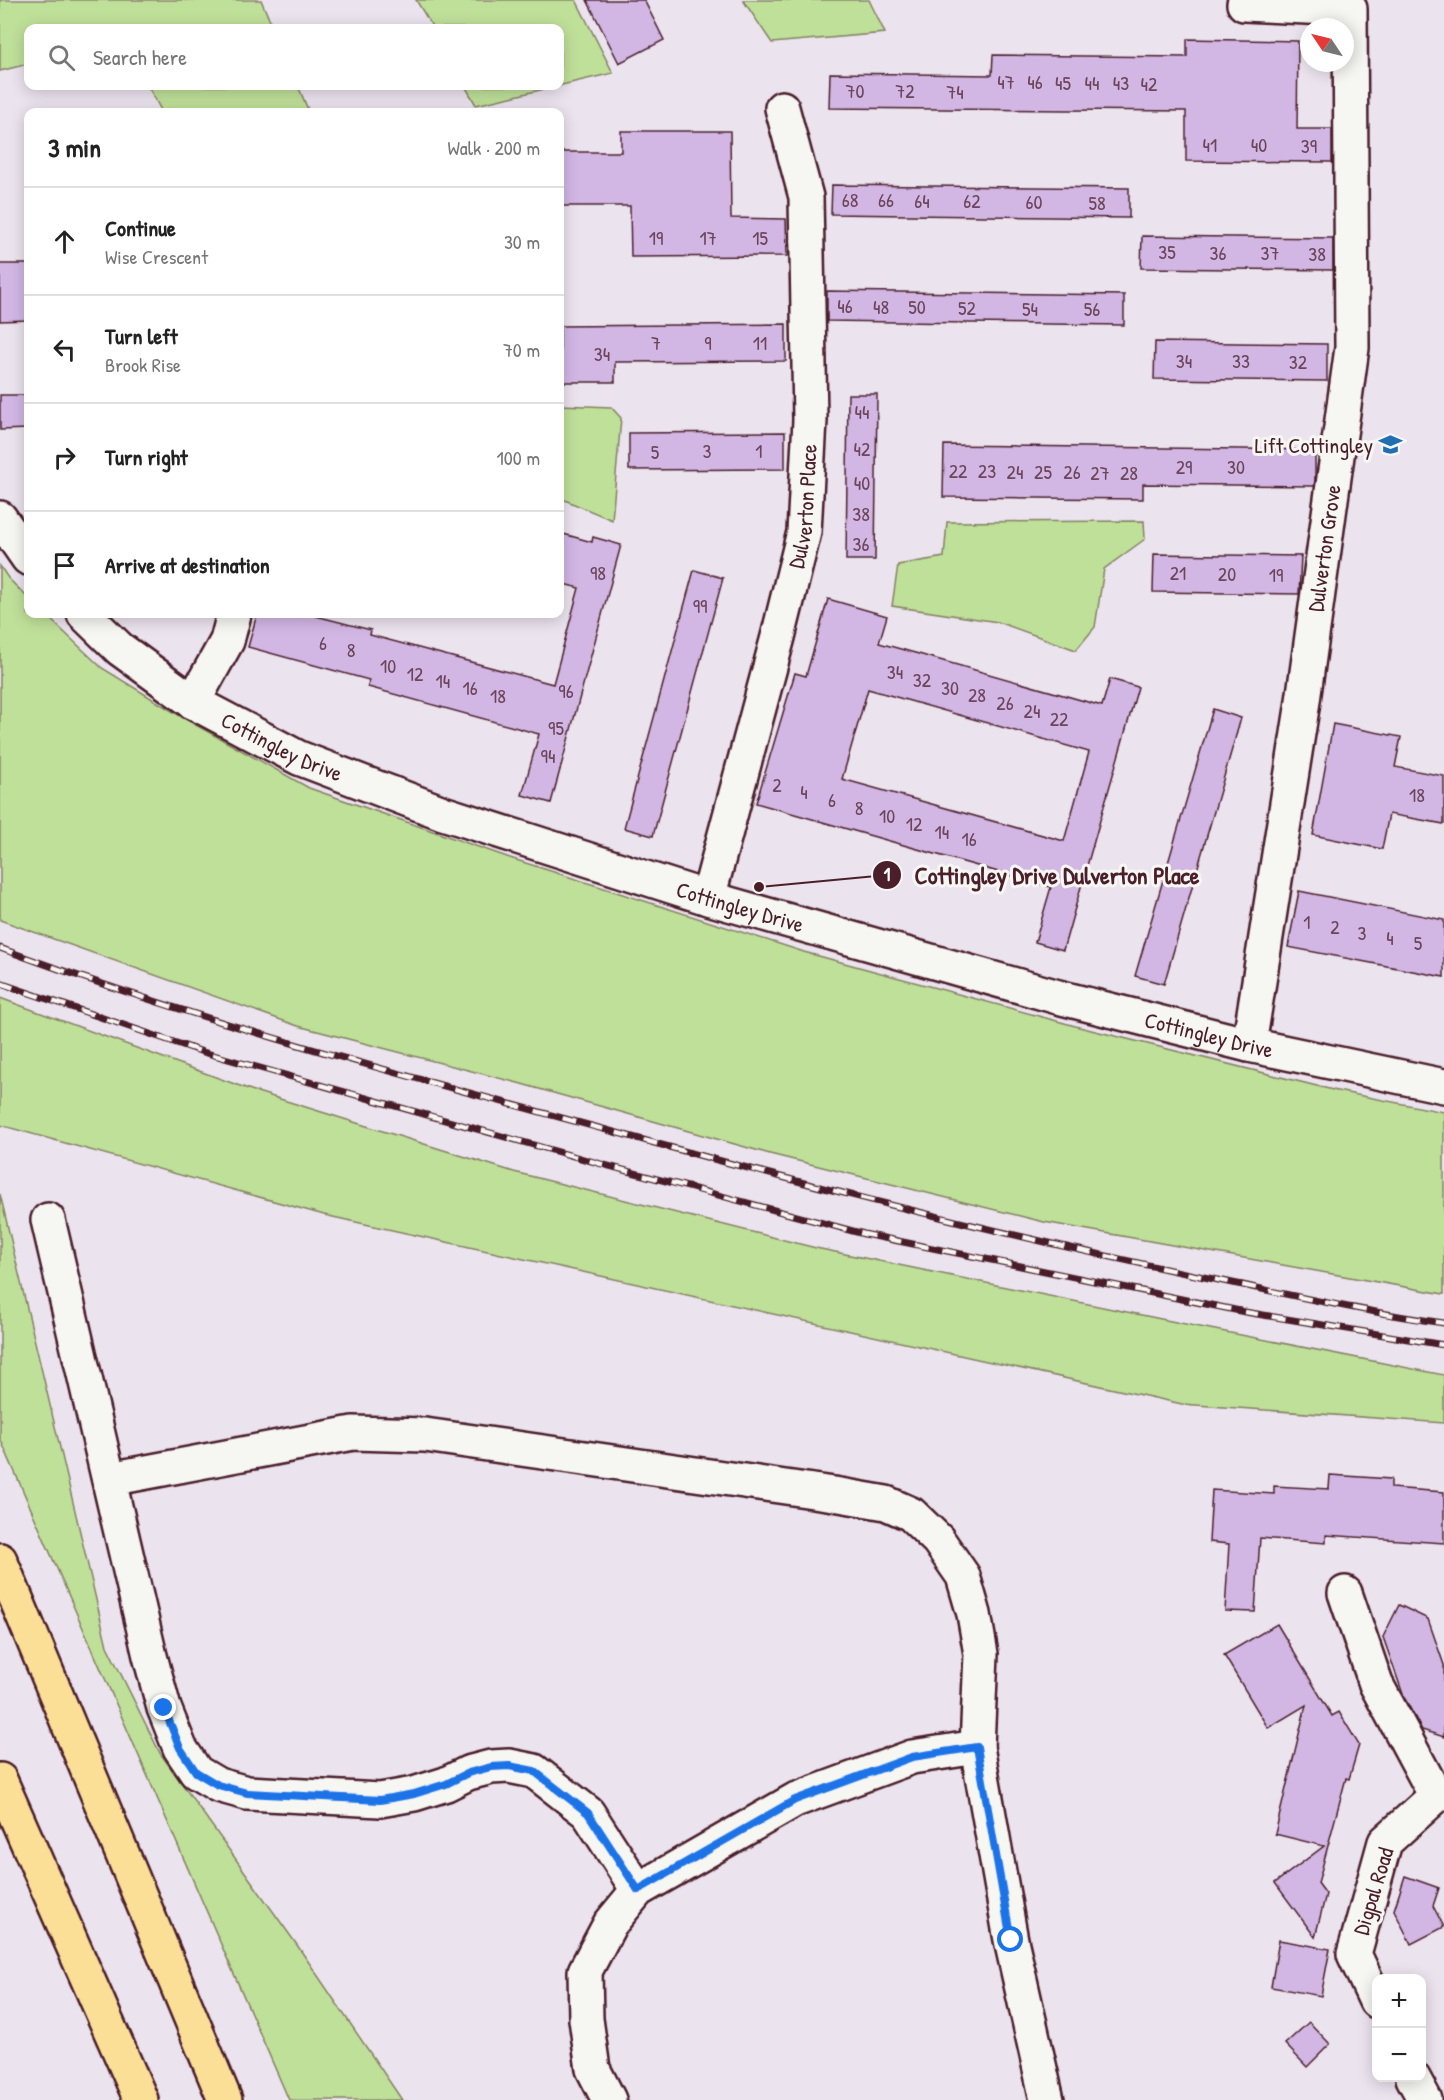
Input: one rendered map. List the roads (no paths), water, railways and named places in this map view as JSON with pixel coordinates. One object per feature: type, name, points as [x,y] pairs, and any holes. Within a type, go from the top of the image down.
[{"type":"highway","points":[[0,1560],[225,2100]]},
{"type":"highway","points":[[0,1780],[141,2100]]},
{"type":"street","name":"Dulverton Grove","points":[[1244,4],[1350,9],[1352,348],[1301,718],[1249,1045]]},
{"type":"street","name":"Dulverton Place","points":[[708,898],[804,532],[810,420],[806,197],[782,108]]},
{"type":"street","points":[[0,518],[24,552]]},
{"type":"street","name":"Cottingley Drive","points":[[88,618],[120,649],[193,702],[299,758],[443,813],[708,898],[1058,997],[1249,1045],[1444,1086]]},
{"type":"street","points":[[193,702],[227,641],[233,618]]},
{"type":"street","points":[[48,1220],[150,1656],[164,1708],[180,1748],[196,1772],[218,1785],[247,1793],[380,1800],[425,1791],[468,1773],[491,1767],[509,1766],[534,1771],[588,1813],[638,1890]]},
{"type":"street","points":[[110,1479],[353,1433],[425,1435],[886,1503],[911,1514],[938,1540],[963,1576],[974,1614],[981,1654],[977,1747],[1011,1940],[1047,2100]]},
{"type":"street","name":"Digpal Road","points":[[1345,1593],[1376,1684],[1440,1793],[1384,1842],[1354,1954],[1372,1991]]},
{"type":"street","points":[[609,2100],[593,2069],[586,2019],[585,1971],[610,1924],[638,1890],[795,1800],[912,1757],[977,1747]]},
{"type":"street","points":[[1415,2082],[1425,2100]]},
{"type":"railway","points":[[0,948],[160,1003],[321,1052],[790,1179],[934,1216],[1150,1266],[1333,1304],[1444,1323]]},
{"type":"railway","points":[[0,983],[203,1052],[605,1165],[864,1234],[1245,1312],[1444,1345]]},
{"type":"place","name":"Lift Cottingley","points":[[1391,445]]},
{"type":"place","name":"Cottingley Drive Dulverton Place","points":[[759,887]]}]
